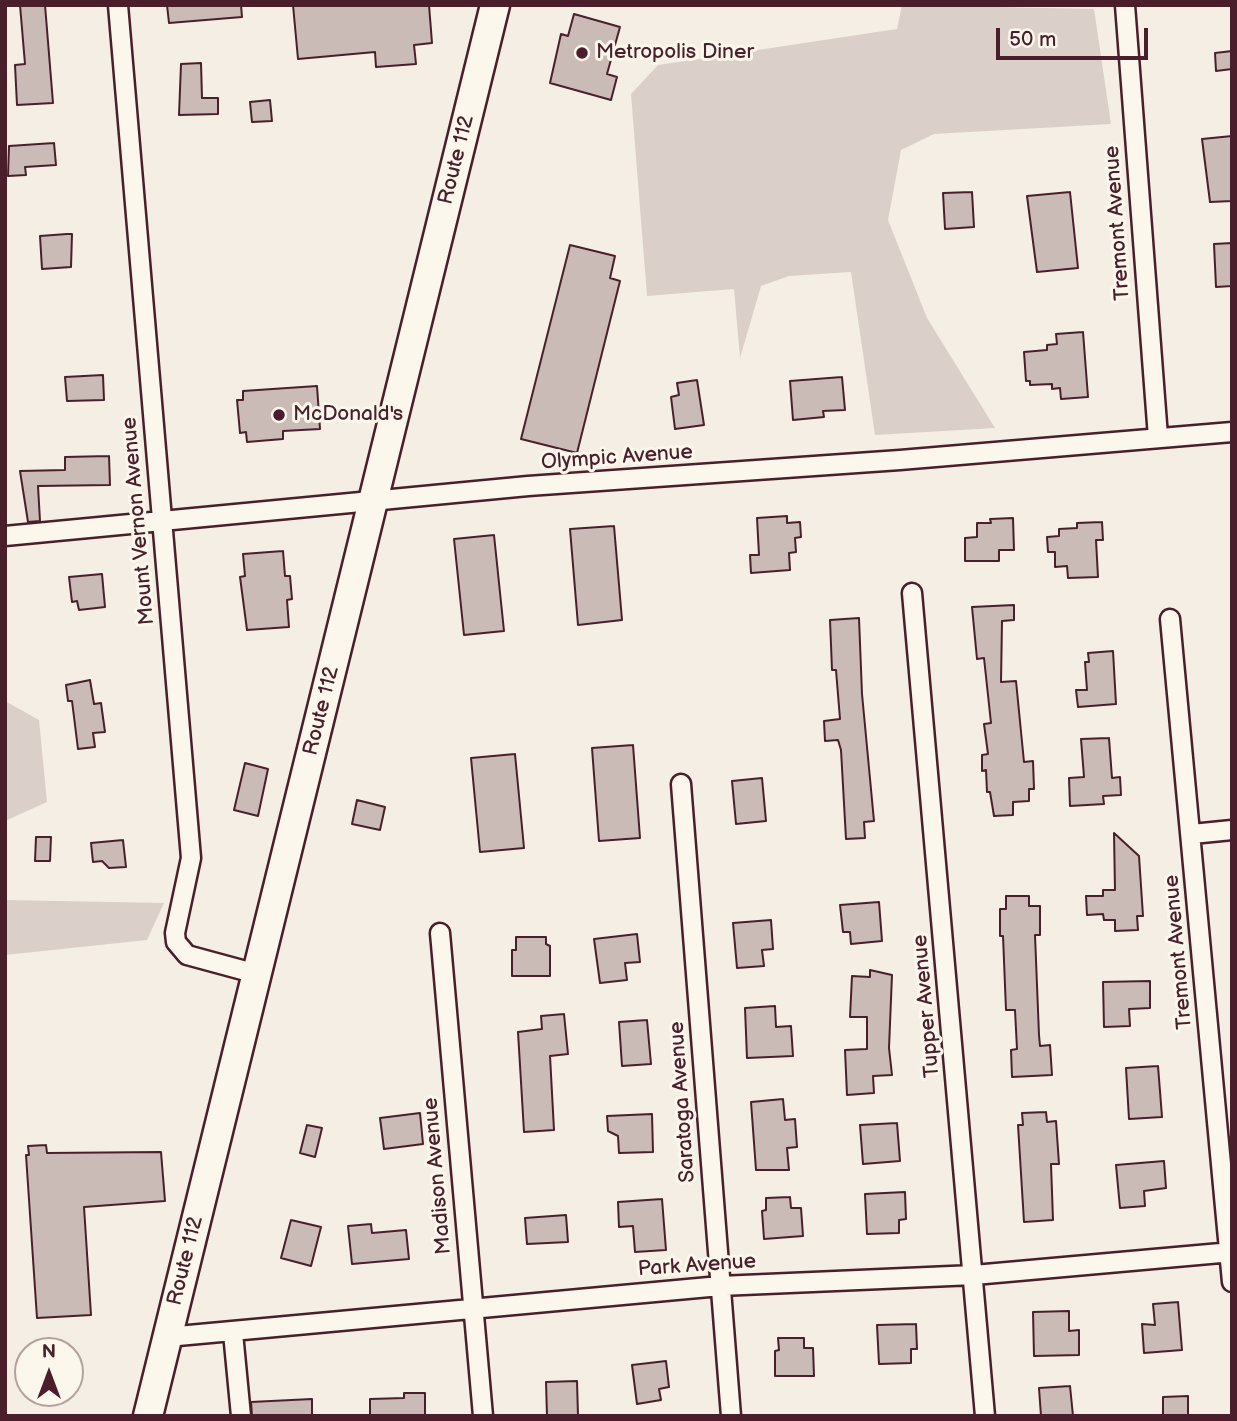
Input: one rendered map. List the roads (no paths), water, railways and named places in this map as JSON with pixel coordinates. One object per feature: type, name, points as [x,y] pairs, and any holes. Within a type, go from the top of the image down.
[{"type":"main road","name":"Route 112","points":[[148,1416],[495,5]]},
{"type":"street","name":"Mount Vernon Avenue","points":[[118,5],[191,858],[175,933],[176,942],[187,955],[257,974]]},
{"type":"street","name":"Tremont Avenue","points":[[1125,5],[1158,437]]},
{"type":"street","name":"Olympic Avenue","points":[[5,536],[373,500],[1232,432]]},
{"type":"street","name":"Tupper Avenue","points":[[912,593],[985,1416]]},
{"type":"street","name":"Tremont Avenue","points":[[1170,619],[1232,1282]]},
{"type":"street","name":"Saratoga Avenue","points":[[681,784],[731,1416]]},
{"type":"street","points":[[1192,834],[1232,830]]},
{"type":"street","name":"Madison Avenue","points":[[440,933],[472,1310],[484,1416]]},
{"type":"street","name":"Park Avenue","points":[[167,1337],[720,1286],[974,1275],[1231,1252]]},
{"type":"street","points":[[233,1333],[241,1416]]},
{"type":"place","name":"Metropolis Diner","points":[[582,53]]},
{"type":"place","name":"McDonald's","points":[[279,415]]}]
